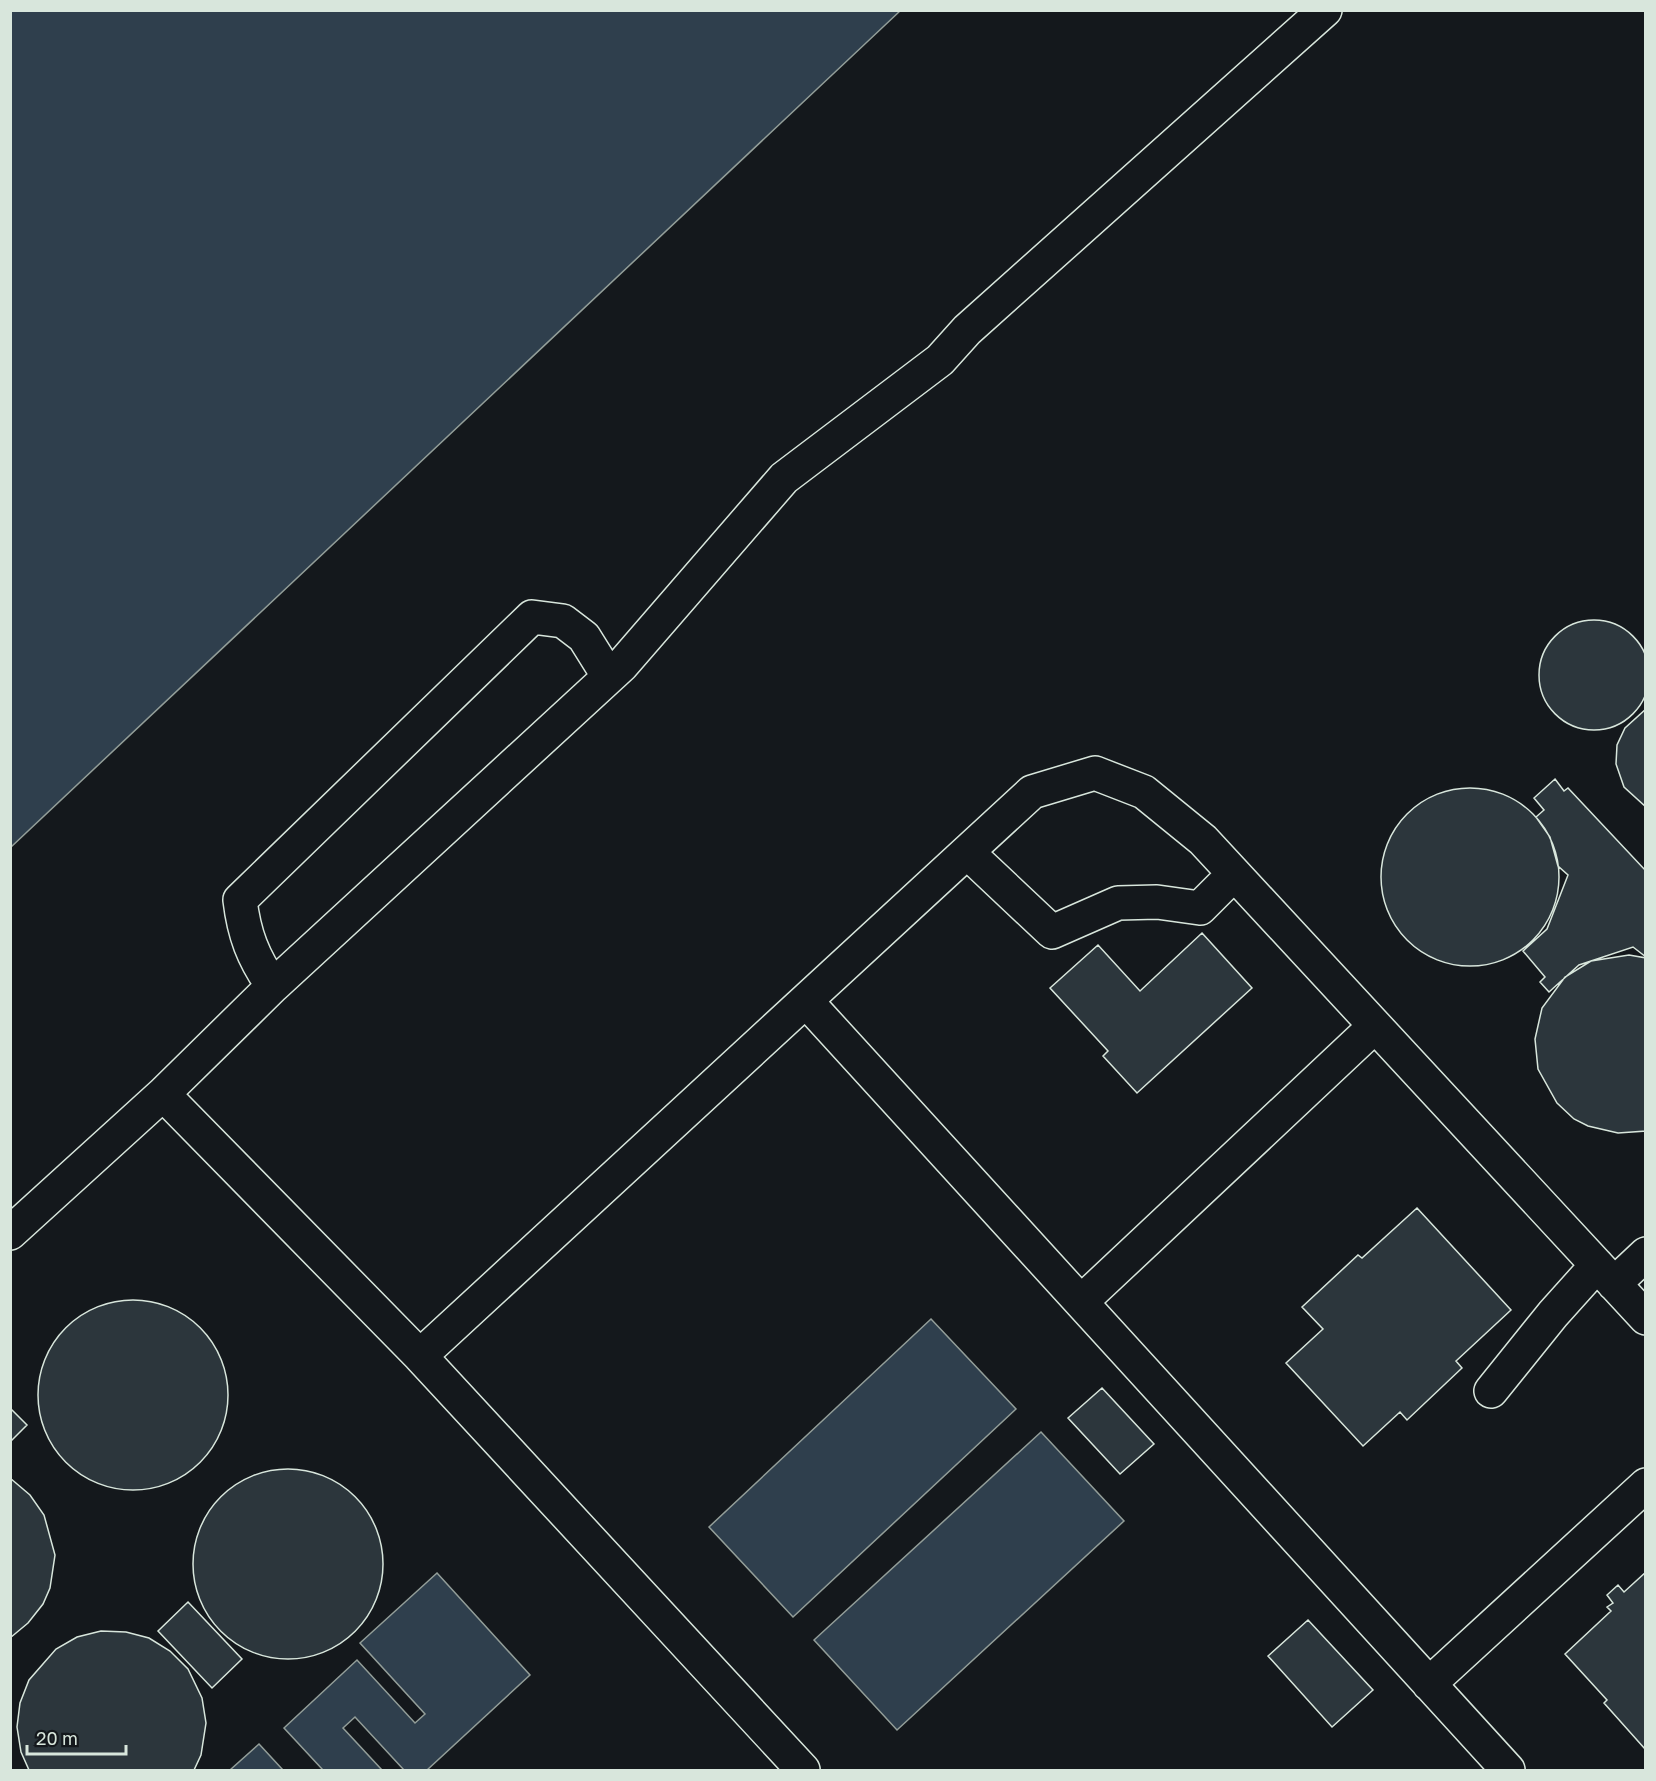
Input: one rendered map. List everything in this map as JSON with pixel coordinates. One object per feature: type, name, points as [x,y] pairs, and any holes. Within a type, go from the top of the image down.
[{"type":"lane","points":[[10,1233],[163,1094],[273,986],[609,677],[784,478],[940,360],[967,330],[1325,10]]},
{"type":"lane","points":[[273,986],[256,963],[248,942],[240,900],[532,617],[563,621],[584,637],[609,677]]},
{"type":"lane","points":[[420,1356],[1032,792],[1095,773],[1144,792],[1203,840],[1646,1318]]},
{"type":"lane","points":[[967,852],[1052,932],[1118,903],[1157,902],[1200,908],[1234,874]]},
{"type":"lane","points":[[806,1001],[1508,1770]]},
{"type":"lane","points":[[1080,1302],[1375,1026]]},
{"type":"lane","points":[[163,1094],[420,1356],[803,1770]]},
{"type":"lane","points":[[1491,1391],[1553,1314],[1606,1275],[1646,1254]]},
{"type":"lane","points":[[1429,1684],[1646,1485]]},
{"type":"water","points":[[11,10],[900,10],[900,11],[11,847]]},
{"type":"water","points":[[931,1319],[1016,1409],[793,1617],[709,1527]]},
{"type":"water","points":[[1041,1432],[1124,1521],[897,1730],[814,1640]]},
{"type":"water","points":[[437,1573],[530,1675],[427,1770],[404,1770],[355,1717],[343,1728],[382,1770],[323,1770],[284,1728],[357,1660],[415,1723],[425,1714],[360,1643]]},
{"type":"water","points":[[259,1744],[283,1770],[230,1770]]},
{"type":"building","points":[[1594,620],[1615,624],[1633,636],[1645,654],[1649,675],[1645,696],[1633,714],[1615,726],[1594,730],[1573,726],[1555,714],[1543,696],[1539,675],[1543,654],[1555,636],[1573,624]]},
{"type":"building","points":[[1646,709],[1646,807],[1624,787],[1616,764],[1617,745],[1625,728]]},
{"type":"building","points":[[1555,779],[1564,791],[1568,788],[1646,871],[1646,957],[1633,947],[1579,965],[1549,992],[1540,982],[1545,977],[1523,951],[1547,929],[1568,875],[1558,866],[1550,837],[1536,817],[1544,810],[1534,798]]},
{"type":"building","points":[[1470,788],[1504,795],[1533,814],[1552,843],[1559,877],[1552,911],[1533,940],[1504,959],[1470,966],[1436,959],[1407,940],[1388,911],[1381,877],[1388,843],[1407,814],[1436,795]]},
{"type":"building","points":[[1202,933],[1252,988],[1137,1093],[1103,1056],[1108,1051],[1050,988],[1098,945],[1140,991]]},
{"type":"building","points":[[1629,955],[1646,958],[1646,1131],[1618,1133],[1588,1126],[1574,1119],[1557,1103],[1538,1069],[1535,1039],[1542,1008],[1565,977],[1591,961]]},
{"type":"building","points":[[1417,1208],[1511,1310],[1456,1361],[1462,1368],[1407,1420],[1400,1412],[1363,1446],[1286,1363],[1323,1329],[1302,1307],[1358,1255],[1362,1258]]},
{"type":"building","points":[[124,1300],[142,1300],[178,1311],[193,1321],[207,1335],[224,1367],[228,1395],[224,1423],[217,1440],[207,1455],[193,1469],[161,1486],[142,1490],[124,1490],[88,1479],[73,1469],[59,1455],[42,1423],[38,1404],[38,1386],[49,1350],[59,1335],[73,1321],[105,1304]]},
{"type":"building","points":[[1102,1388],[1154,1444],[1120,1474],[1068,1418]]},
{"type":"building","points":[[10,1408],[27,1425],[10,1442]]},
{"type":"building","points":[[297,1469],[307,1470],[333,1480],[349,1490],[362,1503],[379,1536],[383,1564],[382,1583],[372,1609],[362,1625],[349,1638],[333,1648],[307,1658],[279,1659],[269,1658],[243,1648],[227,1638],[214,1625],[204,1609],[194,1583],[193,1555],[194,1545],[204,1519],[214,1503],[227,1490],[243,1480],[269,1470]]},
{"type":"building","points":[[10,1478],[30,1495],[44,1515],[55,1555],[50,1588],[43,1604],[28,1623],[10,1638]]},
{"type":"building","points":[[1646,1572],[1645,1749],[1604,1703],[1607,1700],[1565,1654],[1611,1611],[1607,1607],[1613,1603],[1607,1595],[1618,1585],[1624,1592]]},
{"type":"building","points":[[188,1602],[242,1659],[212,1688],[158,1631]]},
{"type":"building","points":[[1308,1620],[1373,1690],[1332,1727],[1268,1656]]},
{"type":"building","points":[[101,1631],[126,1632],[149,1638],[170,1651],[188,1669],[202,1698],[206,1723],[201,1755],[194,1770],[29,1770],[21,1752],[17,1727],[20,1703],[29,1680],[56,1649],[77,1637]]}]
